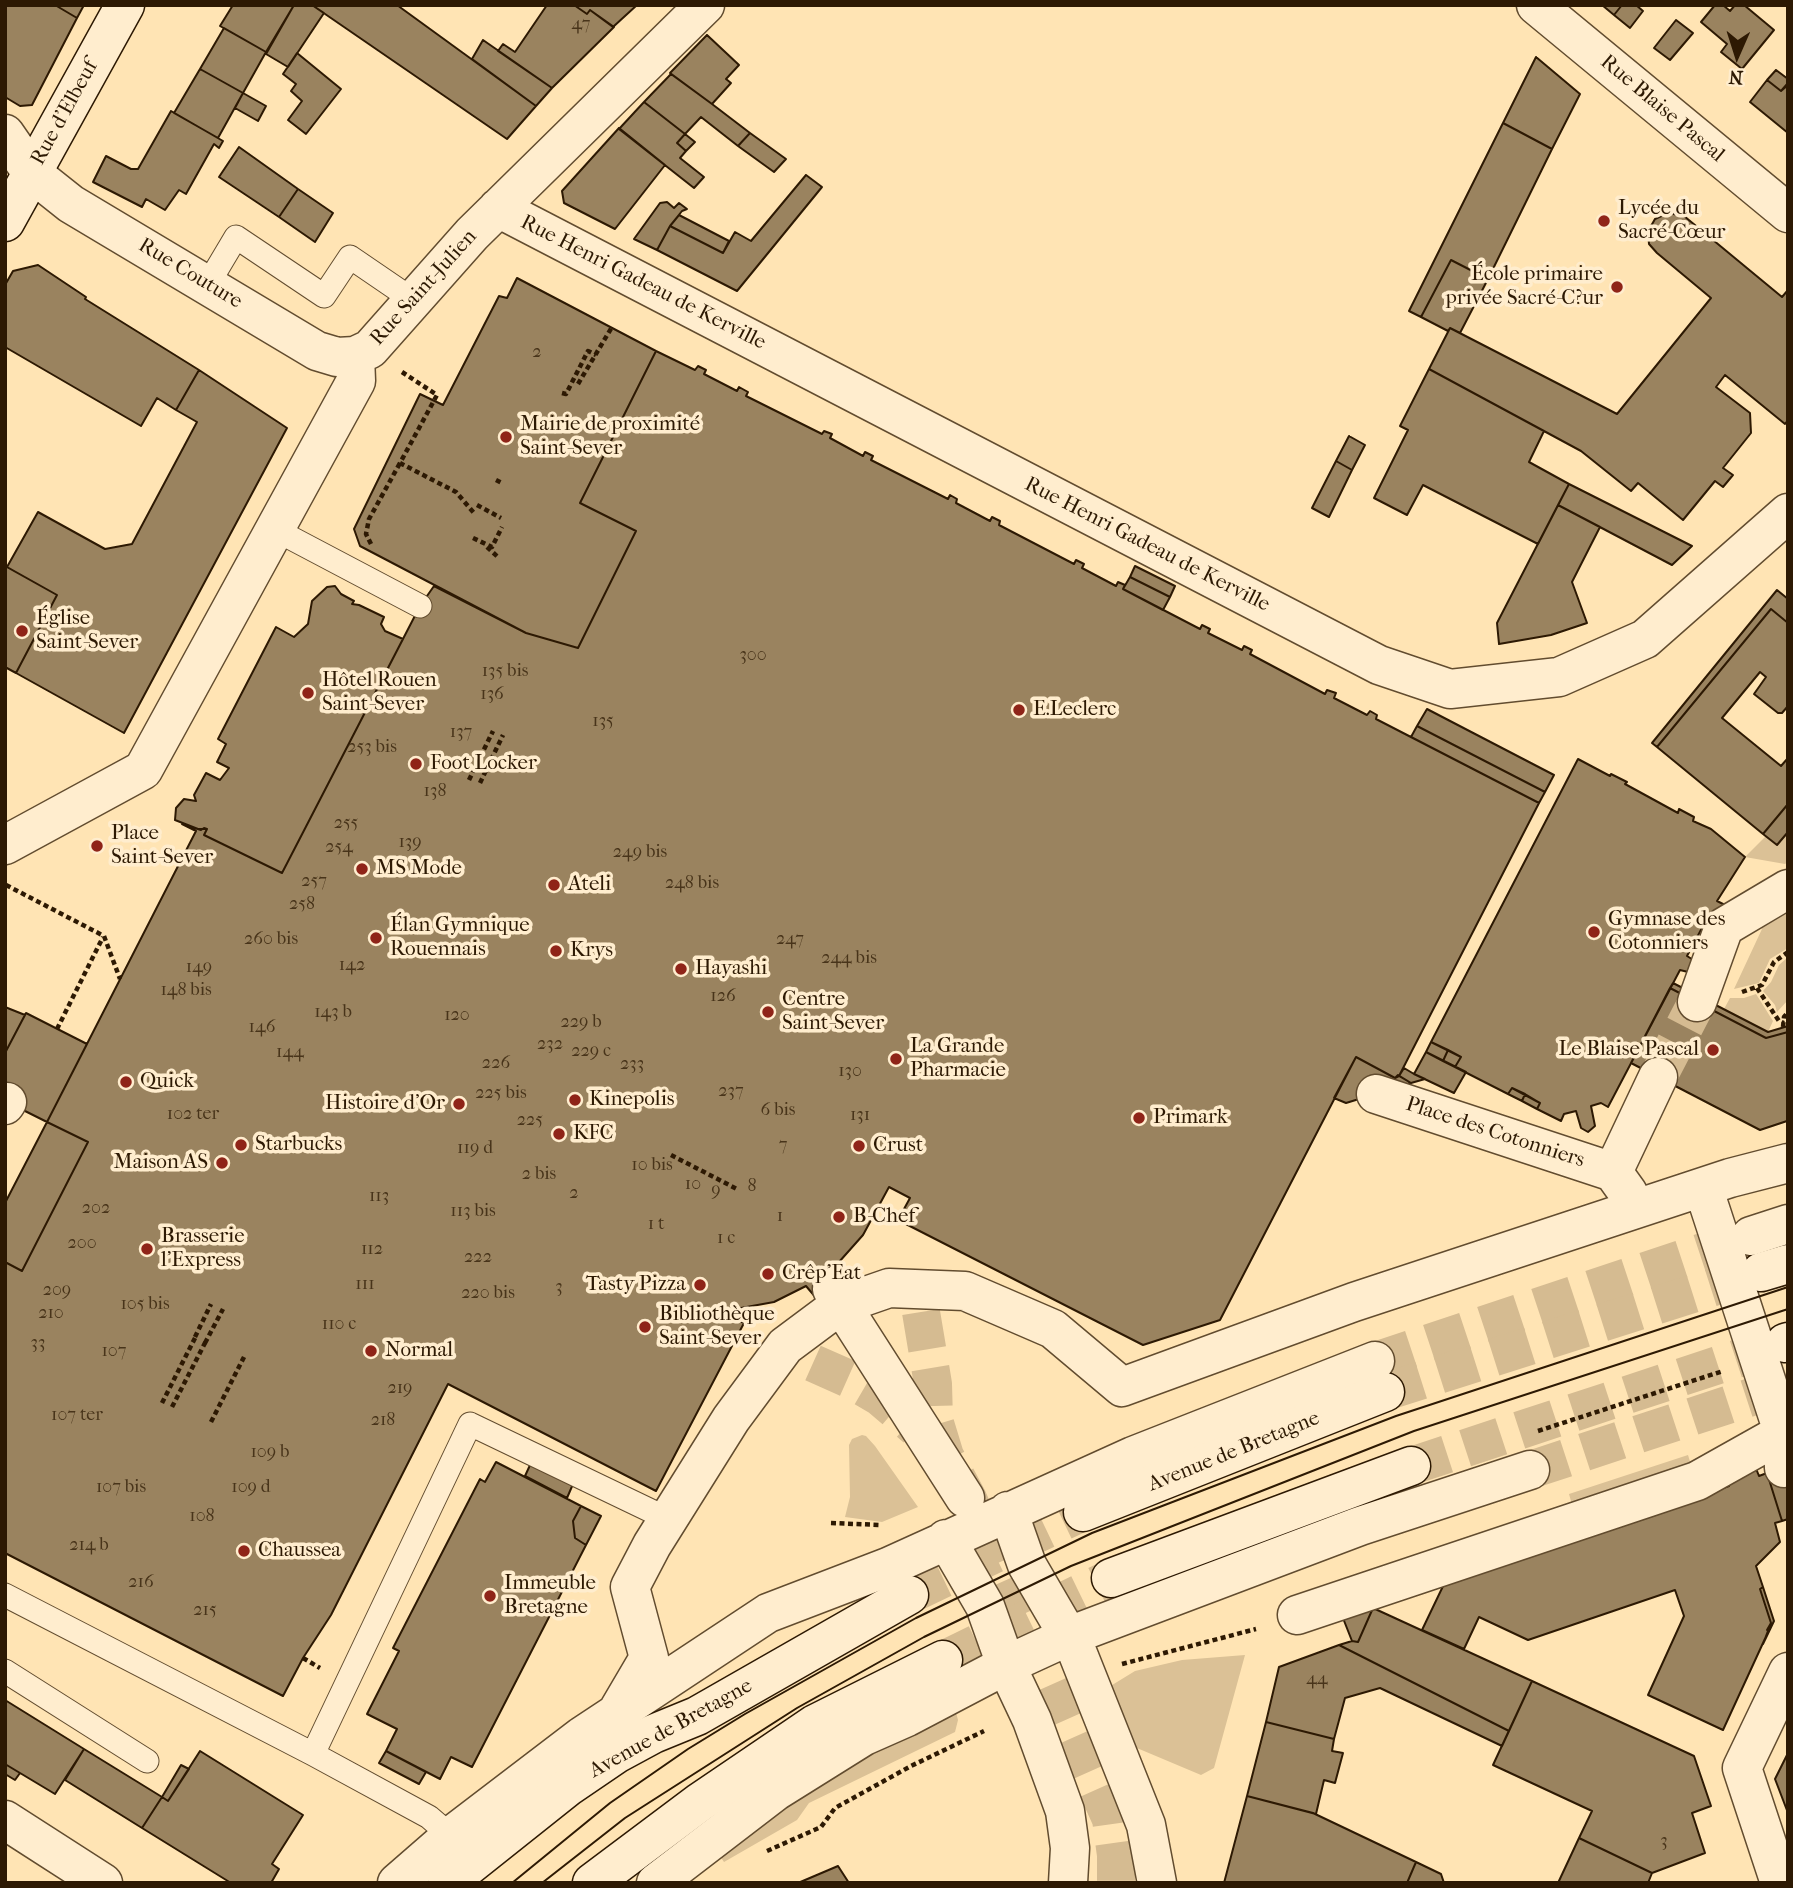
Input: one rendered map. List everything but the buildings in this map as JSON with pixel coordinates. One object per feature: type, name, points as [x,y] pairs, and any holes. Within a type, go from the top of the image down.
[{"type":"street","name":"Rue d'Elbeuf","points":[[5,222],[125,5]]},
{"type":"street","name":"Rue Saint-Julien","points":[[5,845],[143,770],[356,380],[355,356],[370,349],[471,234],[705,5]]},
{"type":"street","name":"Rue Blaise Pascal","points":[[1536,5],[1788,213]]},
{"type":"street","name":"Rue Couture","points":[[5,134],[32,173],[71,204],[317,351],[337,357],[355,356]]},
{"type":"street","name":"Rue Henri Gadeau de Kerville","points":[[498,208],[1379,666],[1450,689],[1559,677],[1645,639],[1788,513]]},
{"type":"street","points":[[1697,1002],[1724,927],[1788,889]]},
{"type":"street","points":[[1638,1209],[1613,1172],[1658,1077]]},
{"type":"street","name":"Place des Cotonniers","points":[[1376,1094],[1613,1172]]},
{"type":"street","points":[[619,1710],[649,1658],[629,1587],[731,1419],[785,1346],[836,1297],[889,1288],[965,1291],[1053,1329],[1122,1387],[1353,1302],[1703,1187],[1788,1163]]},
{"type":"street","points":[[1297,1615],[1697,1481],[1785,1443],[1777,1348],[1703,1187]]},
{"type":"street","points":[[1767,1257],[1788,1224]]},
{"type":"street","points":[[836,1297],[965,1498]]},
{"type":"street","name":"Avenue de Bretagne","points":[[1008,1511],[1133,1456],[1380,1377],[1083,1512]]},
{"type":"street","points":[[656,1883],[776,1791],[853,1743],[1006,1665],[1069,1636],[1360,1526],[1529,1452]]},
{"type":"street","points":[[1111,1578],[1410,1466]]},
{"type":"street","points":[[397,1883],[451,1836],[619,1710],[768,1613],[888,1567],[1008,1511],[1027,1565],[1069,1636],[1146,1825],[1157,1883]]},
{"type":"street","points":[[946,1539],[985,1606],[1006,1665],[1032,1720],[1065,1811],[1070,1847],[1069,1873]]},
{"type":"street","name":"Avenue de Bretagne","points":[[447,1883],[569,1786],[616,1754],[653,1734],[697,1716],[909,1595]]},
{"type":"street","points":[[592,1883],[700,1802],[815,1724],[943,1660]]},
{"type":"street","points":[[1780,1883],[1742,1768],[1788,1672]]},
{"type":"street","points":[[5,1820],[103,1883]]},
{"type":"lane","points":[[208,284],[236,237],[324,296],[350,257],[413,300]]},
{"type":"lane","points":[[274,529],[420,606]]},
{"type":"lane","points":[[313,1754],[470,1424],[668,1520]]},
{"type":"lane","points":[[5,1595],[313,1754],[429,1817],[451,1836]]},
{"type":"lane","points":[[5,1671],[147,1761]]},
{"type":"path","points":[[578,384],[612,327]]},
{"type":"path","points":[[562,393],[566,394],[588,351],[596,355]]},
{"type":"path","points":[[382,550],[371,545],[366,534],[369,519],[436,395]]},
{"type":"path","points":[[400,463],[456,492],[474,513]]},
{"type":"path","points":[[495,480],[502,483]]},
{"type":"path","points":[[477,505],[501,518]]},
{"type":"path","points":[[473,538],[492,547],[502,527]]},
{"type":"path","points":[[480,544],[492,550],[499,558]]},
{"type":"path","points":[[470,780],[493,732]]},
{"type":"path","points":[[480,783],[503,735]]},
{"type":"path","points":[[5,884],[104,936],[120,979]]},
{"type":"path","points":[[57,1029],[104,936]]},
{"type":"path","points":[[1757,988],[1783,1025],[1788,1012]]},
{"type":"path","points":[[671,1155],[737,1189]]},
{"type":"path","points":[[179,1369],[211,1304]]},
{"type":"path","points":[[190,1372],[223,1309]]},
{"type":"path","points":[[162,1403],[196,1336]]},
{"type":"path","points":[[172,1407],[206,1341]]},
{"type":"path","points":[[1529,1452],[1777,1348]]},
{"type":"path","points":[[211,1422],[245,1355]]},
{"type":"path","points":[[831,1523],[890,1525]]},
{"type":"path","points":[[1120,1664],[1256,1629]]},
{"type":"path","points":[[760,1854],[821,1827],[835,1808],[911,1766],[984,1731]]},
{"type":"shaded area","points":[[1787,833],[1788,862],[1785,864],[1745,857],[1766,836],[1777,845]]},
{"type":"shaded area","points":[[1788,906],[1788,948],[1770,959],[1759,983],[1734,989],[1762,929],[1759,925]]},
{"type":"shaded area","points":[[1788,957],[1788,1000],[1777,1012],[1775,1005],[1763,991],[1779,965]]},
{"type":"shaded area","points":[[1756,994],[1773,1021],[1768,1032],[1724,1009],[1730,998],[1744,998]]},
{"type":"shaded area","points":[[862,1435],[875,1446],[918,1507],[882,1522],[845,1517],[850,1497],[849,1445],[852,1439]]},
{"type":"shaded area","points":[[1688,1455],[1692,1468],[1573,1508],[1569,1494]]},
{"type":"shaded area","points":[[1245,1655],[1214,1768],[1201,1775],[1125,1743],[1104,1690],[1135,1671],[1182,1660]]},
{"type":"shaded area","points":[[954,1705],[958,1720],[955,1732],[809,1803],[797,1820],[724,1862],[718,1853],[781,1807]]},
{"type":"tunnel","points":[[1658,1077],[1697,1002]]},
{"type":"tunnel","points":[[1375,1361],[1751,1236]]},
{"type":"tunnel","points":[[1385,1392],[1761,1272]]},
{"type":"tunnel","points":[[921,1312],[933,1384],[934,1420],[945,1456],[968,1499],[1111,1819],[1116,1855],[1116,1883]]},
{"type":"tunnel","points":[[1411,1466],[1785,1343]]},
{"type":"tunnel","points":[[813,1363],[880,1397],[916,1428]]},
{"type":"tunnel","points":[[1530,1470],[1788,1385]]},
{"type":"tunnel","points":[[909,1595],[1083,1512]]},
{"type":"tunnel","points":[[943,1660],[1111,1578]]},
{"type":"tram line","points":[[512,1883],[610,1803],[688,1749],[745,1714],[916,1618],[1092,1533],[1396,1416],[1788,1287]]},
{"type":"tram line","points":[[542,1883],[625,1818],[797,1708],[924,1637],[1071,1566],[1414,1431],[1788,1309]]},
{"type":"place","name":"Lycée du Sacré-Cœur","points":[[1604,221]]},
{"type":"place","name":"École primaire privée Sacré-C?ur","points":[[1617,287]]},
{"type":"place","name":"Mairie de proximité Saint-Sever","points":[[506,437]]},
{"type":"place","name":"Église Saint-Sever","points":[[22,631]]},
{"type":"place","name":"Hôtel Rouen Saint-Sever","points":[[308,693]]},
{"type":"place","name":"E.Leclerc","points":[[1019,710]]},
{"type":"place","name":"Foot Locker","points":[[416,764]]},
{"type":"place","name":"Place Saint-Sever","points":[[97,846]]},
{"type":"place","name":"MS Mode","points":[[362,869]]},
{"type":"place","name":"Ateli","points":[[554,885]]},
{"type":"place","name":"Gymnase des Cotonniers","points":[[1594,932]]},
{"type":"place","name":"Élan Gymnique Rouennais","points":[[376,938]]},
{"type":"place","name":"Krys","points":[[556,951]]},
{"type":"place","name":"Hayashi","points":[[681,969]]},
{"type":"place","name":"Centre Saint-Sever","points":[[768,1012]]},
{"type":"place","name":"Le Blaise Pascal","points":[[1713,1050]]},
{"type":"place","name":"La Grande Pharmacie","points":[[896,1059]]},
{"type":"place","name":"Quick","points":[[126,1082]]},
{"type":"place","name":"Kinepolis","points":[[575,1100]]},
{"type":"place","name":"Histoire d'Or","points":[[459,1104]]},
{"type":"place","name":"Primark","points":[[1139,1118]]},
{"type":"place","name":"KFC","points":[[559,1134]]},
{"type":"place","name":"Starbucks","points":[[241,1145]]},
{"type":"place","name":"Crust","points":[[859,1146]]},
{"type":"place","name":"Maison AS","points":[[222,1163]]},
{"type":"place","name":"B-Chef","points":[[839,1217]]},
{"type":"place","name":"Brasserie l’Express","points":[[147,1249]]},
{"type":"place","name":"Crêp'Eat","points":[[768,1274]]},
{"type":"place","name":"Tasty Pizza","points":[[700,1285]]},
{"type":"place","name":"Bibliothèque Saint-Sever","points":[[645,1327]]},
{"type":"place","name":"Normal","points":[[371,1351]]},
{"type":"place","name":"Chaussea","points":[[244,1551]]},
{"type":"place","name":"Immeuble Bretagne","points":[[490,1596]]}]
